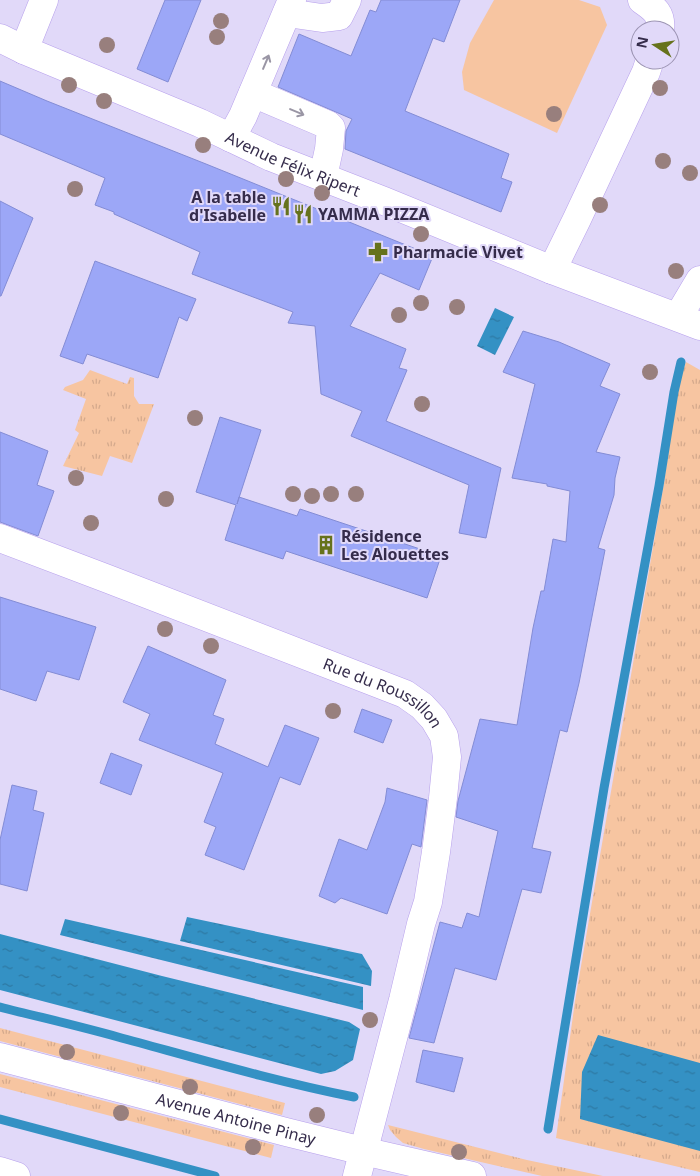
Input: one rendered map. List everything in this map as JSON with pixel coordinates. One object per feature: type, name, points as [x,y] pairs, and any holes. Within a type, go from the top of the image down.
[{"type":"street","points":[[24,50],[44,0]]},
{"type":"street","points":[[231,138],[243,116],[290,6],[322,18],[339,16],[347,0]]},
{"type":"street","points":[[642,0],[653,7],[661,20]]},
{"type":"street","name":"Avenue Félix Ripert","points":[[0,38],[24,50],[200,123],[271,157],[552,270],[689,322]]},
{"type":"street","points":[[552,270],[647,70]]},
{"type":"street","points":[[253,93],[328,125],[331,128],[323,177]]},
{"type":"street","points":[[689,322],[700,280]]},
{"type":"street","name":"Rue du Roussillon","points":[[0,538],[405,694],[422,706],[444,736],[447,757],[428,902],[360,1164]]},
{"type":"street","name":"Avenue Antoine Pinay","points":[[0,1057],[360,1164],[472,1176]]},
{"type":"street","points":[[0,1171],[16,1176]]},
{"type":"green space","points":[[494,0],[579,0],[600,7],[607,25],[557,133],[464,90],[462,72],[470,43]]},
{"type":"green space","points":[[686,362],[700,370],[700,1172],[556,1138],[575,1001],[664,483],[678,385]]},
{"type":"green space","points":[[90,370],[127,384],[130,377],[134,378],[134,396],[139,404],[154,404],[132,463],[110,456],[102,476],[63,466],[79,433],[75,430],[86,399],[63,390],[65,387],[83,380]]},
{"type":"green space","points":[[0,1028],[285,1103],[282,1115],[0,1041]]},
{"type":"green space","points":[[0,1074],[274,1145],[271,1158],[0,1087]]},
{"type":"green space","points":[[388,1125],[527,1160],[603,1176],[542,1176],[424,1149],[403,1143],[390,1130]]},
{"type":"water","points":[[495,308],[514,317],[495,355],[477,346]]},
{"type":"water","points":[[187,917],[362,954],[372,971],[371,986],[180,941]]},
{"type":"water","points":[[65,919],[363,987],[363,1010],[60,935]]},
{"type":"water","points":[[0,934],[349,1022],[360,1029],[353,1060],[335,1071],[321,1074],[0,990]]},
{"type":"water","points":[[598,1035],[700,1063],[700,1151],[580,1119],[582,1072]]},
{"type":"building","points":[[165,0],[201,0],[168,82],[137,69]]},
{"type":"building","points":[[381,0],[460,0],[444,42],[433,38],[405,111],[509,154],[501,178],[512,182],[501,212],[345,149],[346,131],[352,119],[278,87],[299,34],[351,56],[370,10],[376,12]]},
{"type":"building","points":[[0,81],[433,256],[419,290],[380,273],[350,326],[406,349],[399,368],[407,370],[386,421],[501,468],[486,538],[459,533],[469,485],[351,436],[362,411],[321,394],[315,326],[288,323],[293,312],[192,274],[200,252],[95,205],[105,178],[0,134]]},
{"type":"building","points":[[0,201],[33,218],[1,296],[0,296]]},
{"type":"building","points":[[95,261],[196,299],[187,321],[179,317],[158,378],[87,354],[83,364],[60,356]]},
{"type":"building","points":[[523,331],[559,342],[610,364],[600,386],[620,394],[596,452],[620,457],[615,478],[614,495],[598,548],[605,550],[579,683],[567,732],[560,730],[532,848],[551,852],[541,893],[522,889],[496,980],[455,968],[434,1043],[409,1038],[440,922],[462,928],[467,913],[479,917],[498,831],[456,817],[458,801],[480,719],[517,725],[533,628],[541,591],[544,591],[553,539],[566,542],[570,491],[547,486],[547,484],[512,478],[535,384],[503,372]]},
{"type":"building","name":"Résidence Les Alouettes","points":[[220,417],[261,430],[239,497],[297,516],[300,509],[441,556],[427,598],[286,551],[283,559],[225,540],[236,505],[196,492]]},
{"type":"building","points":[[0,432],[48,451],[37,485],[54,491],[38,536],[0,522]]},
{"type":"building","points":[[0,597],[96,627],[79,680],[47,671],[36,701],[0,689]]},
{"type":"building","points":[[148,646],[226,680],[213,715],[224,719],[215,744],[268,767],[285,725],[319,738],[300,785],[280,777],[244,870],[205,855],[216,827],[204,822],[223,773],[139,740],[150,714],[123,702]]},
{"type":"building","points":[[362,709],[392,720],[383,743],[354,732]]},
{"type":"building","points":[[111,753],[142,765],[131,795],[100,783]]},
{"type":"building","points":[[12,785],[37,791],[33,810],[44,813],[27,891],[0,884],[0,840]]},
{"type":"building","points":[[387,788],[427,800],[421,847],[412,844],[387,914],[341,898],[335,903],[319,896],[339,839],[367,850],[385,802]]},
{"type":"building","points":[[423,1050],[463,1058],[454,1092],[416,1082]]},
{"type":"waterway","points":[[548,1129],[604,788],[659,486],[674,392],[681,362]]},
{"type":"waterway","points":[[0,1007],[265,1077],[354,1097]]},
{"type":"waterway","points":[[0,1119],[215,1176]]},
{"type":"place","name":"A la table d'Isabelle","points":[[281,206]]},
{"type":"place","name":"YAMMA PIZZA","points":[[303,214]]},
{"type":"place","name":"Pharmacie Vivet","points":[[378,252]]},
{"type":"place","name":"Résidence Les Alouettes","points":[[326,545]]}]
